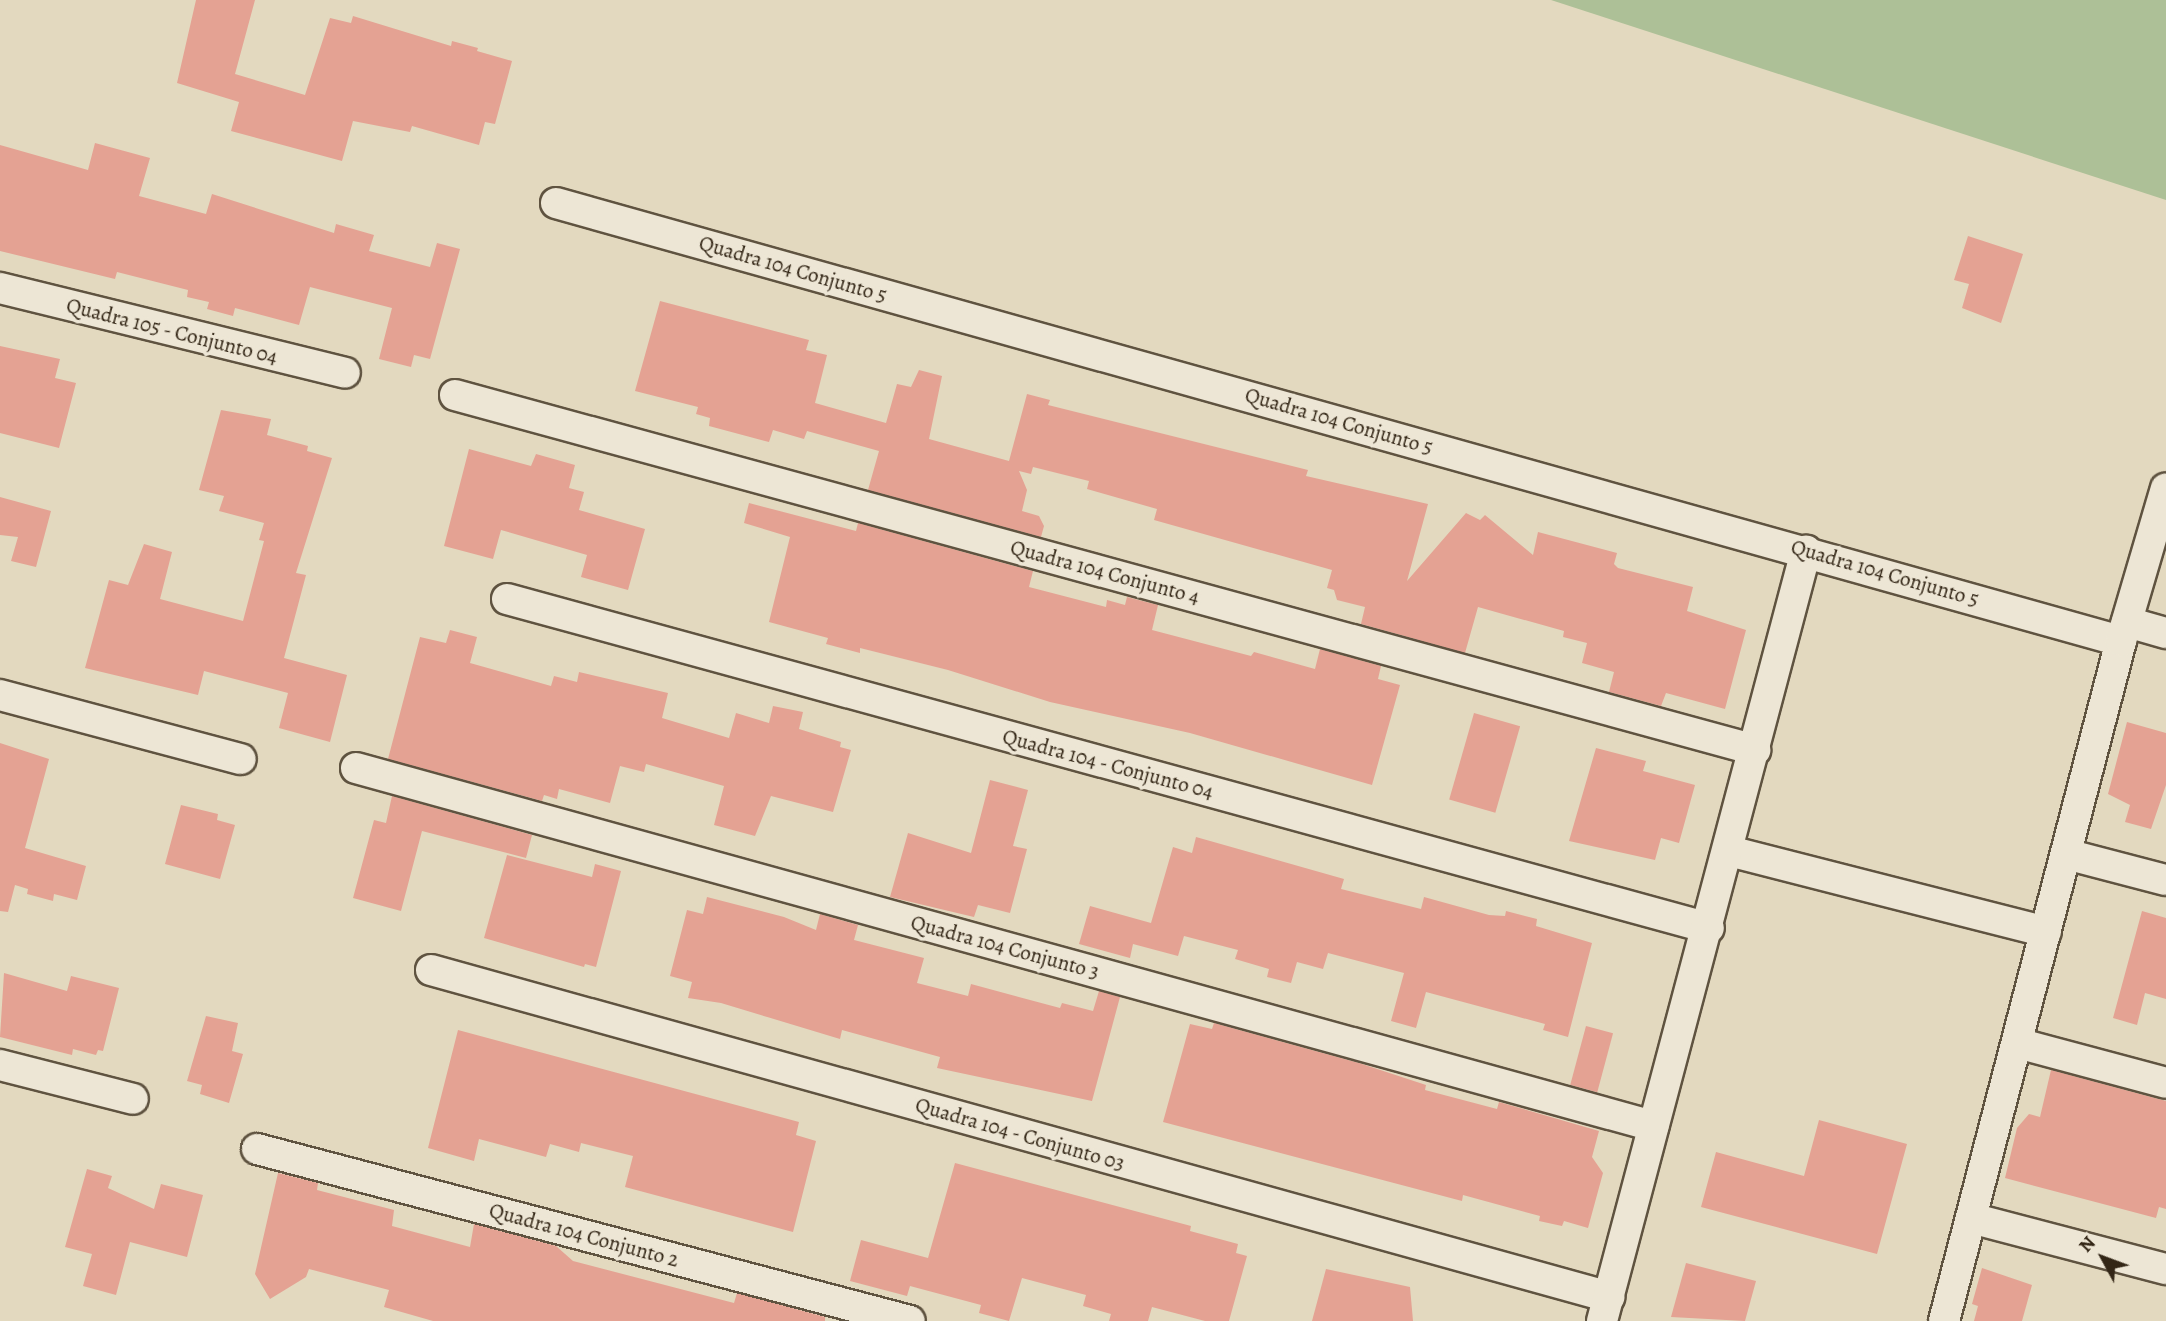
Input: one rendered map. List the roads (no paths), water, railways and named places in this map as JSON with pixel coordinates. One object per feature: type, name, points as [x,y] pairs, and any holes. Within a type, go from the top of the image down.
[{"type":"street","name":"Quadra 104 Conjunto 5","points":[[556,203],[1806,551],[2124,631],[2166,633]]},
{"type":"street","name":"Quadra 105 - Conjunto 04","points":[[0,288],[345,373]]},
{"type":"street","name":"Quadra 104 Conjunto 4","points":[[455,395],[1755,750]]},
{"type":"street","points":[[1944,1321],[2124,631],[2166,488]]},
{"type":"street","points":[[1606,1309],[1653,1126],[1709,928],[1806,551]]},
{"type":"street","name":"Quadra 104 - Conjunto 04","points":[[506,600],[1709,928]]},
{"type":"street","points":[[0,695],[242,759]]},
{"type":"street","name":"Quadra 104 Conjunto 3","points":[[356,768],[1653,1126]]},
{"type":"street","points":[[1729,851],[2046,932]]},
{"type":"street","points":[[2066,854],[2166,880]]},
{"type":"street","name":"Quadra 104 - Conjunto 03","points":[[431,970],[1606,1309]]},
{"type":"street","points":[[2017,1043],[2166,1083]]},
{"type":"street","points":[[0,1066],[133,1099]]},
{"type":"street","name":"Quadra 104 Conjunto 2","points":[[257,1149],[910,1321]]},
{"type":"street","points":[[1971,1218],[2166,1269]]}]
